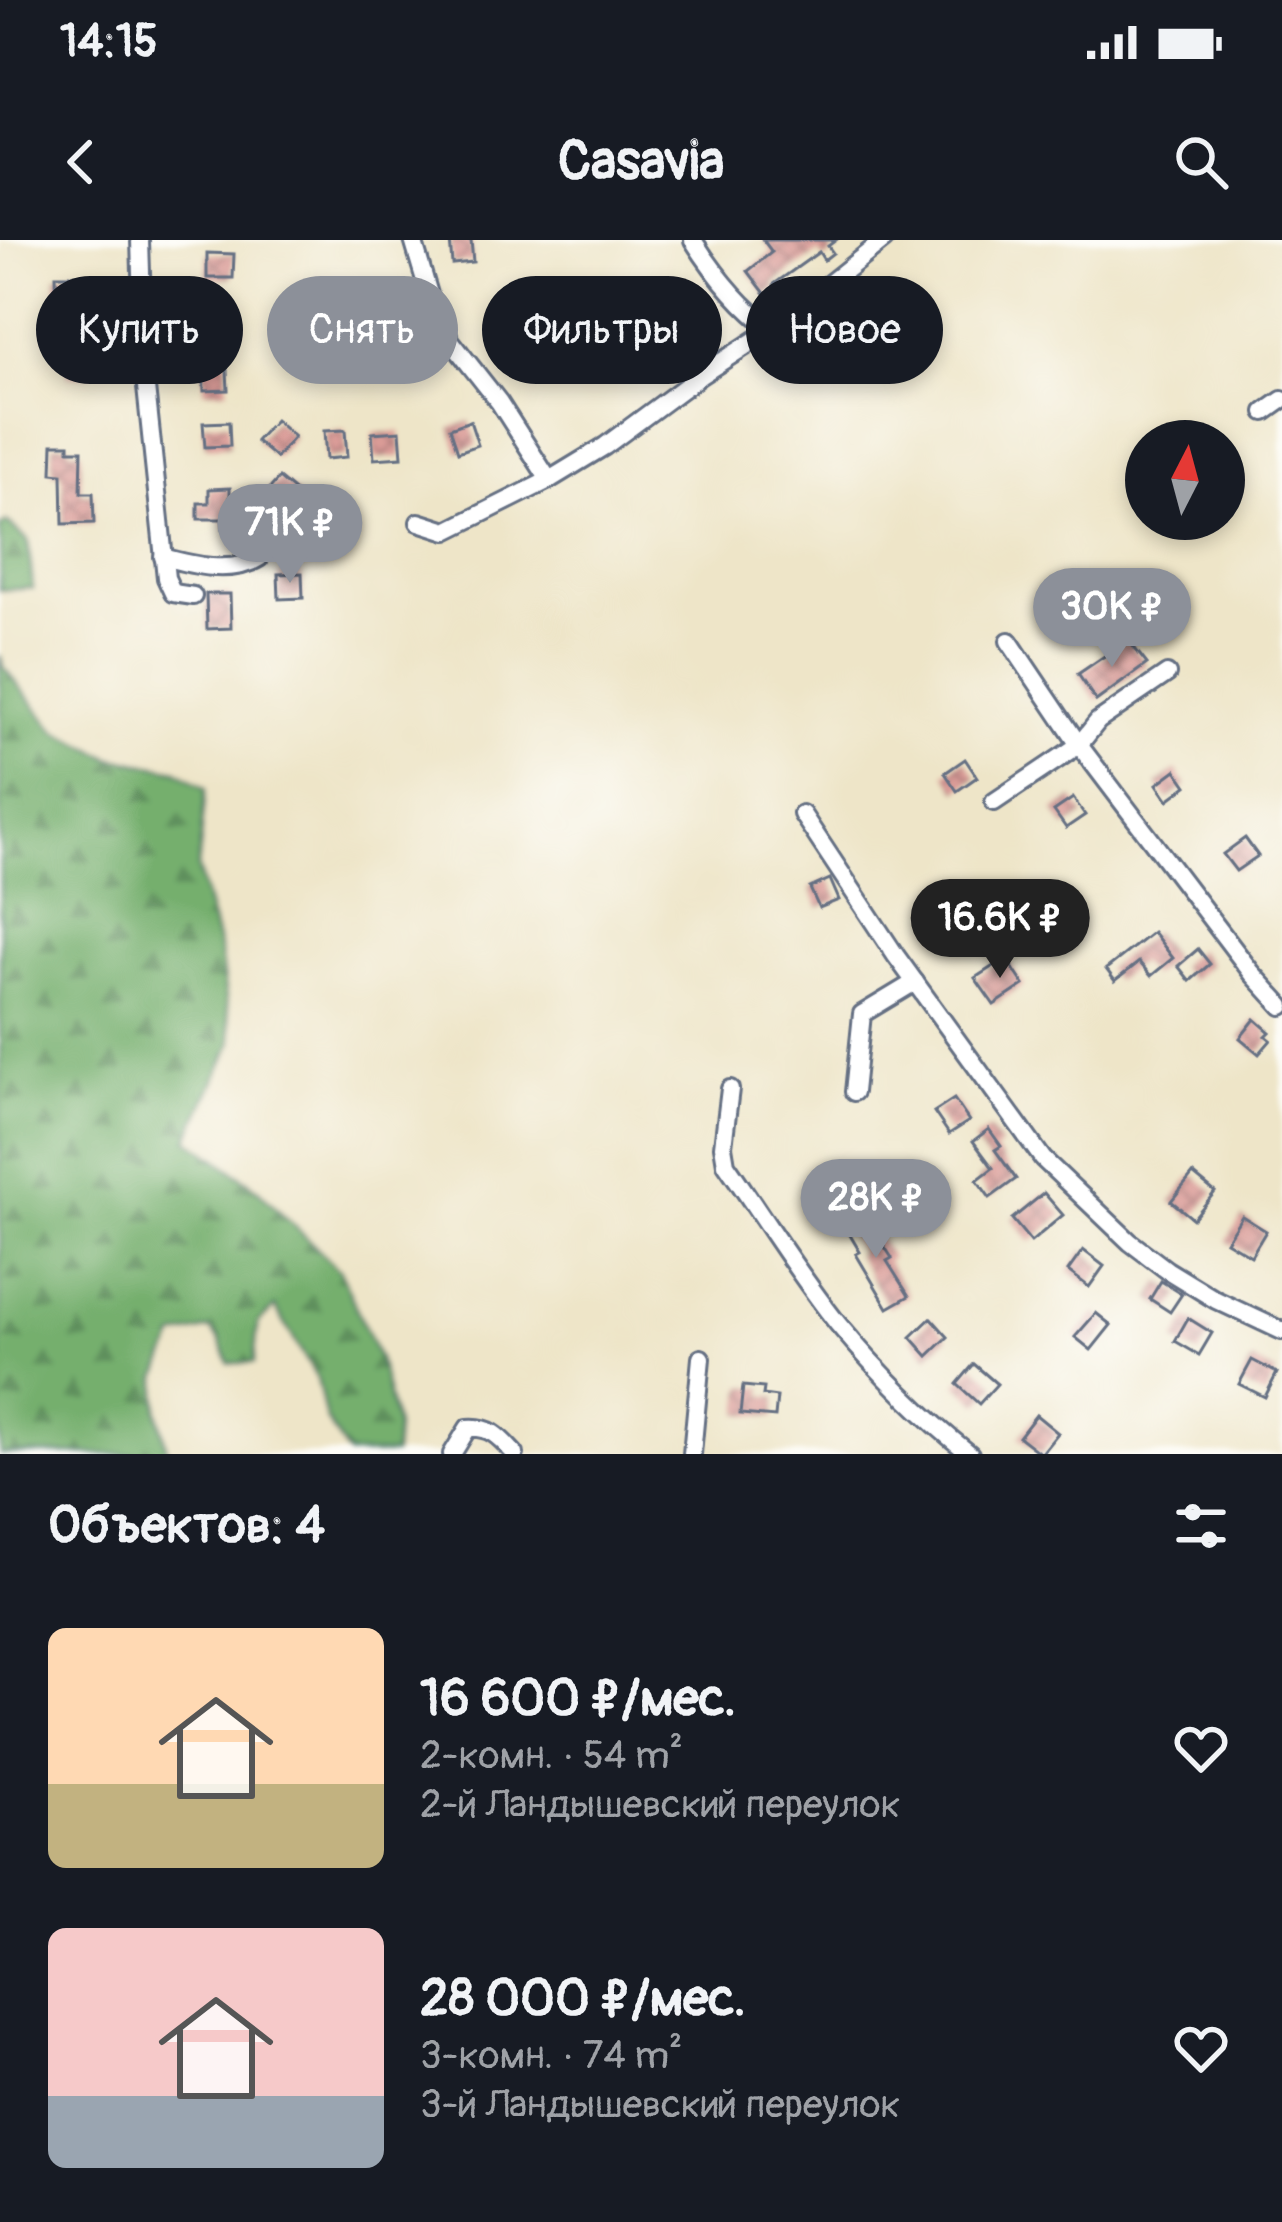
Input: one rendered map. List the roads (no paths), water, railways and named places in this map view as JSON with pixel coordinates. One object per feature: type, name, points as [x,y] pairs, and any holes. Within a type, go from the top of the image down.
[{"type":"street","points":[[140,240],[144,368],[166,578],[173,592],[193,596]]},
{"type":"street","points":[[413,240],[434,311],[549,480]]},
{"type":"street","points":[[693,240],[713,273],[746,308]]},
{"type":"street","points":[[838,276],[884,240]]},
{"type":"street","points":[[418,522],[447,531],[549,480],[746,345]]},
{"type":"street","points":[[1265,412],[1282,400]]},
{"type":"street","points":[[163,556],[198,567],[238,566],[259,558],[258,540]]},
{"type":"street","points":[[1009,641],[1079,745],[1282,1006]]},
{"type":"street","points":[[994,802],[1079,745],[1098,721],[1167,674]]},
{"type":"street","points":[[802,814],[896,956],[1043,1159],[1167,1270],[1282,1331]]},
{"type":"street","points":[[854,1092],[862,1014],[915,982]]},
{"type":"street","points":[[730,1089],[723,1146],[726,1164],[837,1322],[898,1390],[970,1454]]},
{"type":"street","points":[[692,1454],[701,1358]]},
{"type":"street","points":[[452,1454],[467,1428],[481,1426],[494,1432],[515,1454]]}]
